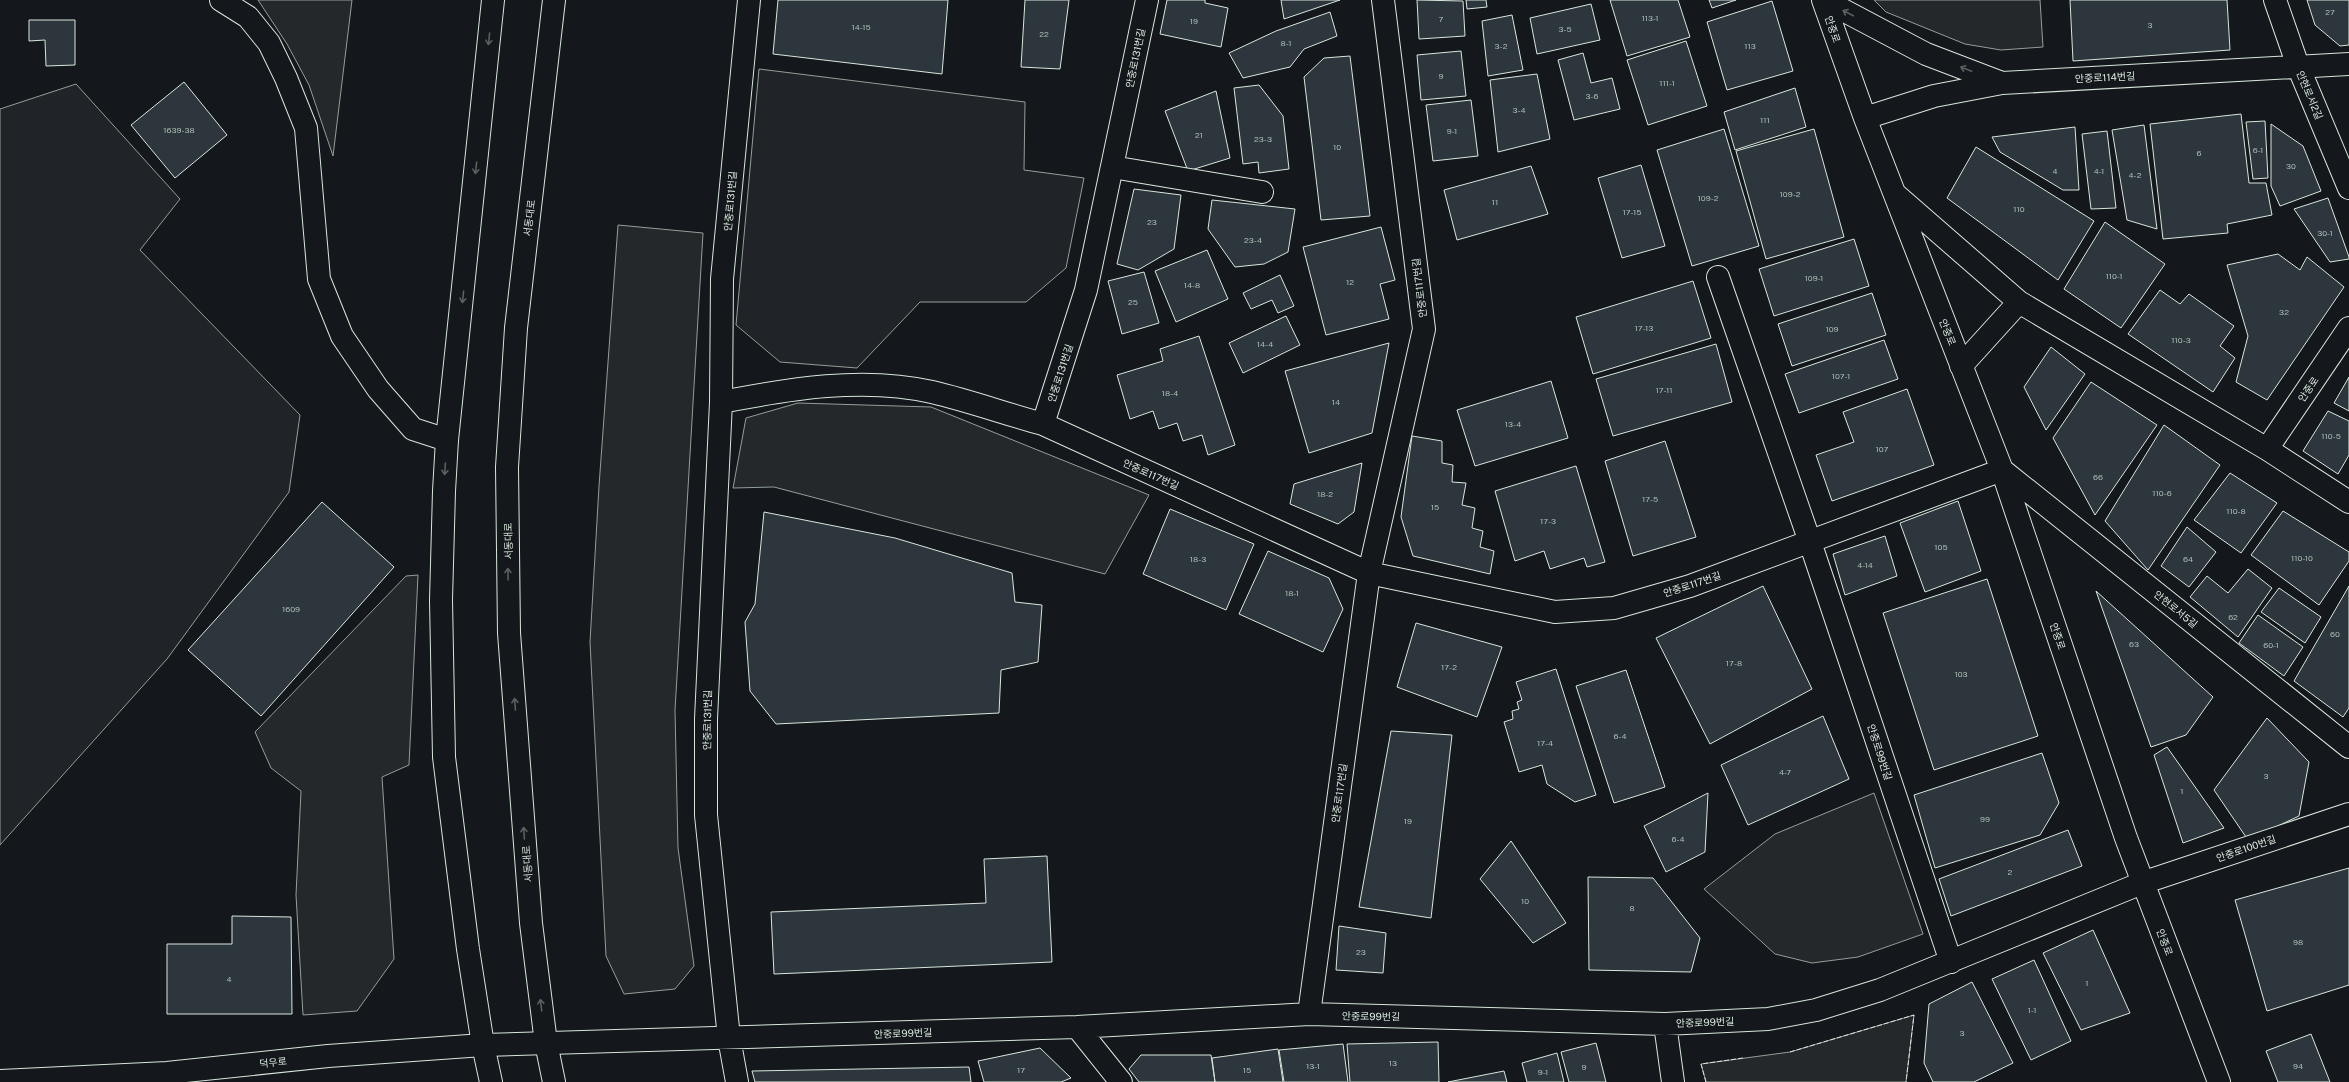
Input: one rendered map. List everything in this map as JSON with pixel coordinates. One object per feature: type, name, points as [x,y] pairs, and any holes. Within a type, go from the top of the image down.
[{"type":"street","points":[[221,0],[248,17],[268,43],[286,78],[306,128],[319,279],[342,336],[378,389],[413,429],[447,440]]},
{"type":"street","points":[[491,1082],[483,1045],[468,950],[444,757],[441,600],[447,440],[493,0]]},
{"type":"street","name":"서동대로","points":[[554,0],[516,328],[507,467],[509,633],[531,923],[546,1043],[554,1082]]},
{"type":"street","name":"안중로131번길","points":[[729,1038],[706,815],[706,719],[721,402],[722,279],[749,0]]},
{"type":"street","name":"안중로131번길","points":[[1043,424],[1086,290],[1148,0]]},
{"type":"street","name":"안중로117번길","points":[[1309,1014],[1369,573],[1424,329],[1383,0]]},
{"type":"street","points":[[1823,0],[1926,54],[2002,83]]},
{"type":"street","name":"안중로","points":[[1823,0],[1893,192],[2002,470],[2142,883],[2219,1082]]},
{"type":"street","name":"안현로서2길","points":[[2275,0],[2298,66],[2349,188]]},
{"type":"street","name":"안중로114번길","points":[[1865,118],[1934,96],[2002,83],[2349,64]]},
{"type":"street","points":[[1112,167],[1262,192]]},
{"type":"street","name":"안중로","points":[[1893,192],[2019,302],[2267,449],[2349,502]]},
{"type":"street","name":"안중로99번길","points":[[1718,277],[1810,542],[1950,962]]},
{"type":"street","points":[[1961,366],[2019,302]]},
{"type":"street","name":"안중로","points":[[2267,449],[2349,328]]},
{"type":"street","points":[[721,402],[798,388],[869,385],[931,392],[1043,424]]},
{"type":"street","name":"안중로117번길","points":[[1043,424],[1369,573],[1555,612],[1614,608],[1690,586],[2002,470]]},
{"type":"street","name":"안현로서5길","points":[[2002,470],[2349,747]]},
{"type":"street","name":"안중로100번길","points":[[2142,883],[2349,814]]},
{"type":"street","name":"안중로99번길","points":[[546,1043],[1077,1027],[1309,1014],[1665,1024],[1768,1019],[1816,1010],[1880,990],[2142,883]]},
{"type":"street","name":"안중로99번길","points":[[1665,1024],[1673,1082]]},
{"type":"street","points":[[1077,1027],[1121,1082]]},
{"type":"street","points":[[729,1038],[737,1082]]},
{"type":"street","name":"덕우로","points":[[0,1081],[167,1073],[328,1056],[483,1045],[546,1043]]},
{"type":"shaded area","points":[[258,0],[352,0],[333,156],[309,85],[287,44]]},
{"type":"shaded area","points":[[1874,0],[2040,0],[2043,47],[2001,50],[1965,44],[1886,12]]},
{"type":"shaded area","points":[[759,69],[1025,102],[1024,170],[1084,178],[1066,268],[1026,302],[920,302],[857,368],[780,362],[736,325]]},
{"type":"shaded area","points":[[76,84],[180,199],[140,250],[300,415],[289,492],[167,659],[0,845],[0,109]]},
{"type":"shaded area","points":[[618,225],[703,233],[675,710],[678,848],[694,966],[675,989],[624,994],[606,956],[590,642],[599,486]]},
{"type":"shaded area","points":[[798,403],[931,407],[1149,495],[1105,574],[774,487],[733,488],[746,418]]},
{"type":"shaded area","points":[[418,575],[409,765],[382,777],[394,959],[357,1011],[303,1015],[296,895],[301,791],[271,768],[255,732],[406,576]]},
{"type":"shaded area","points":[[1874,793],[1923,934],[1858,957],[1812,963],[1775,954],[1704,889],[1775,834]]},
{"type":"shaded area","points":[[1914,1015],[1906,1082],[1706,1082],[1701,1064],[1790,1052]]},
{"type":"building","points":[[778,0],[948,0],[942,74],[773,54]]},
{"type":"building","points":[[1025,0],[1069,0],[1060,69],[1021,67]]},
{"type":"building","points":[[1167,0],[1205,0],[1205,3],[1228,8],[1221,47],[1160,34]]},
{"type":"building","points":[[1281,0],[1340,0],[1284,19]]},
{"type":"building","points":[[1417,0],[1463,1],[1465,36],[1419,39]]},
{"type":"building","points":[[1466,0],[1486,0],[1487,7],[1467,9]]},
{"type":"building","points":[[1610,0],[1678,0],[1690,37],[1627,56]]},
{"type":"building","points":[[1709,0],[1736,0],[1712,8]]},
{"type":"building","points":[[2070,0],[2227,0],[2230,50],[2073,61]]},
{"type":"building","points":[[2307,0],[2349,0],[2349,45],[2340,46],[2315,25]]},
{"type":"building","points":[[1772,1],[1793,71],[1727,90],[1707,22]]},
{"type":"building","points":[[1591,4],[1600,40],[1537,54],[1530,18]]},
{"type":"building","points":[[1330,12],[1337,36],[1304,49],[1290,67],[1243,78],[1229,53],[1276,31]]},
{"type":"building","points":[[1512,15],[1523,70],[1488,76],[1482,21]]},
{"type":"building","points":[[29,20],[75,20],[75,65],[46,66],[45,40],[29,41]]},
{"type":"building","points":[[1686,41],[1707,106],[1648,125],[1627,60]]},
{"type":"building","points":[[1461,51],[1466,96],[1421,100],[1417,55]]},
{"type":"building","points":[[1583,53],[1591,83],[1612,78],[1620,109],[1574,120],[1558,60]]},
{"type":"building","points":[[1350,56],[1370,216],[1321,220],[1304,77],[1324,58]]},
{"type":"building","points":[[1537,74],[1550,139],[1498,152],[1490,80]]},
{"type":"building","points":[[184,82],[227,135],[175,178],[131,125]]},
{"type":"building","points":[[1259,85],[1283,116],[1289,169],[1259,173],[1258,162],[1243,164],[1234,88]]},
{"type":"building","points":[[1795,88],[1806,127],[1735,150],[1724,112]]},
{"type":"building","points":[[1216,91],[1230,158],[1188,171],[1165,111]]},
{"type":"building","points":[[1471,100],[1478,156],[1433,161],[1426,105]]},
{"type":"building","points":[[2241,114],[2249,183],[2266,183],[2272,215],[2227,224],[2228,233],[2163,239],[2150,124]]},
{"type":"building","points":[[2265,121],[2268,178],[2253,179],[2246,122]]},
{"type":"building","points":[[2271,124],[2303,146],[2321,191],[2280,206],[2271,186]]},
{"type":"building","points":[[2144,125],[2157,229],[2127,220],[2112,130]]},
{"type":"building","points":[[2075,127],[2079,190],[2063,190],[2000,152],[1992,137]]},
{"type":"building","points":[[1724,129],[1759,246],[1692,266],[1657,150]]},
{"type":"building","points":[[1814,129],[1844,237],[1766,259],[1736,151]]},
{"type":"building","points":[[2107,131],[2116,208],[2091,209],[2082,134]]},
{"type":"building","points":[[1976,147],[2094,221],[2058,280],[1947,198]]},
{"type":"building","points":[[1641,165],[1665,246],[1622,258],[1598,178]]},
{"type":"building","points":[[1531,166],[1548,214],[1457,240],[1444,190]]},
{"type":"building","points":[[1134,189],[1181,195],[1174,249],[1138,270],[1117,264]]},
{"type":"building","points":[[2328,198],[2349,259],[2330,262],[2294,209]]},
{"type":"building","points":[[1212,200],[1295,209],[1288,252],[1264,264],[1235,267],[1208,229]]},
{"type":"building","points":[[2105,222],[2165,264],[2121,328],[2064,289]]},
{"type":"building","points":[[1381,227],[1395,280],[1380,284],[1389,319],[1326,335],[1303,247]]},
{"type":"building","points":[[1854,239],[1869,286],[1774,316],[1759,269]]},
{"type":"building","points":[[1207,250],[1228,299],[1176,322],[1155,271]]},
{"type":"building","points":[[2278,254],[2300,270],[2307,257],[2344,287],[2267,400],[2236,382],[2248,336],[2227,265]]},
{"type":"building","points":[[1144,272],[1159,323],[1122,334],[1108,281]]},
{"type":"building","points":[[1280,275],[1294,306],[1278,313],[1272,300],[1251,309],[1243,293]]},
{"type":"building","points":[[1693,281],[1711,338],[1593,374],[1576,317]]},
{"type":"building","points":[[2160,290],[2180,304],[2189,294],[2234,326],[2220,346],[2235,358],[2213,392],[2128,334]]},
{"type":"building","points":[[1872,293],[1886,335],[1792,366],[1778,324]]},
{"type":"building","points":[[1286,316],[1300,345],[1243,373],[1229,343]]},
{"type":"building","points":[[1199,336],[1235,445],[1208,455],[1202,435],[1183,441],[1177,423],[1159,429],[1153,411],[1130,419],[1117,375],[1163,361],[1160,349]]},
{"type":"building","points":[[1884,340],[1898,379],[1799,413],[1785,374]]},
{"type":"building","points":[[1389,343],[1372,433],[1309,453],[1285,371]]},
{"type":"building","points":[[1716,344],[1732,402],[1613,436],[1596,379]]},
{"type":"building","points":[[2051,347],[2085,374],[2046,430],[2024,387]]},
{"type":"building","points":[[2349,377],[2349,411],[2334,403]]},
{"type":"building","points":[[1551,381],[1568,438],[1475,466],[1457,410]]},
{"type":"building","points":[[2091,382],[2157,425],[2095,515],[2053,438]]},
{"type":"building","points":[[1907,389],[1934,465],[1832,501],[1816,455],[1854,442],[1843,412]]},
{"type":"building","points":[[2328,411],[2349,421],[2349,455],[2338,474],[2303,451]]},
{"type":"building","points":[[2164,425],[2220,465],[2148,570],[2105,521]]},
{"type":"building","points":[[1412,436],[1442,441],[1442,463],[1453,465],[1452,482],[1466,483],[1462,505],[1475,508],[1472,528],[1483,531],[1480,547],[1494,551],[1490,574],[1413,556],[1401,517]]},
{"type":"building","points":[[1665,441],[1696,537],[1633,556],[1605,461]]},
{"type":"building","points":[[1362,463],[1354,512],[1338,524],[1290,504],[1294,484]]},
{"type":"building","points":[[1576,466],[1605,562],[1587,567],[1584,558],[1550,569],[1544,551],[1515,561],[1495,491]]},
{"type":"building","points":[[2230,473],[2277,503],[2241,553],[2194,520]]},
{"type":"building","points":[[1958,501],[1981,571],[1925,592],[1900,523]]},
{"type":"building","points":[[322,502],[394,567],[261,716],[188,650]]},
{"type":"building","points":[[1170,509],[1254,544],[1226,610],[1143,574]]},
{"type":"building","points":[[2283,511],[2349,552],[2349,561],[2319,605],[2251,555]]},
{"type":"building","points":[[764,512],[895,538],[1012,573],[1015,602],[1042,605],[1038,662],[1001,670],[999,713],[776,724],[750,691],[745,622],[755,604]]},
{"type":"building","points":[[2187,527],[2216,552],[2189,587],[2161,566]]},
{"type":"building","points":[[1885,536],[1897,576],[1845,595],[1833,554]]},
{"type":"building","points":[[1268,551],[1329,578],[1343,609],[1323,652],[1239,614]]},
{"type":"building","points":[[2248,569],[2272,588],[2238,637],[2190,597],[2207,576],[2228,593]]},
{"type":"building","points":[[1987,579],[2038,736],[1934,770],[1883,613]]},
{"type":"building","points":[[1763,586],[1812,689],[1710,744],[1656,638]]},
{"type":"building","points":[[2349,586],[2349,708],[2343,717],[2294,681]]},
{"type":"building","points":[[2279,588],[2321,617],[2305,643],[2261,612]]},
{"type":"building","points":[[2096,591],[2213,697],[2186,735],[2151,747]]},
{"type":"building","points":[[2258,615],[2303,647],[2284,676],[2239,643]]},
{"type":"building","points":[[1416,623],[1502,647],[1477,717],[1397,687]]},
{"type":"building","points":[[1556,669],[1596,795],[1575,802],[1547,784],[1542,765],[1519,772],[1504,722],[1513,719],[1512,711],[1519,709],[1517,702],[1522,700],[1516,682]]},
{"type":"building","points":[[1626,670],[1665,787],[1614,803],[1576,686]]},
{"type":"building","points":[[1823,716],[1849,779],[1748,825],[1721,765]]},
{"type":"building","points":[[2267,718],[2309,762],[2299,816],[2248,840],[2214,790]]},
{"type":"building","points":[[1391,731],[1452,735],[1431,918],[1359,907]]},
{"type":"building","points":[[2167,747],[2224,828],[2183,843],[2154,755]]},
{"type":"building","points":[[2042,753],[2059,803],[2040,835],[1935,868],[1914,795]]},
{"type":"building","points":[[1708,793],[1705,852],[1666,872],[1644,826]]},
{"type":"building","points":[[2068,830],[2082,866],[1951,916],[1939,879]]},
{"type":"building","points":[[1511,841],[1566,923],[1533,943],[1480,879]]},
{"type":"building","points":[[1047,856],[1052,962],[774,974],[771,912],[986,903],[984,859]]},
{"type":"building","points":[[2349,868],[2349,985],[2267,1011],[2235,900]]},
{"type":"building","points":[[1588,877],[1653,878],[1700,938],[1691,972],[1589,970]]},
{"type":"building","points":[[232,916],[291,917],[292,1014],[167,1014],[167,944],[232,944]]},
{"type":"building","points":[[1339,926],[1386,933],[1383,973],[1336,970]]},
{"type":"building","points":[[2093,930],[2130,1013],[2081,1030],[2043,953]]},
{"type":"building","points":[[2034,960],[2071,1041],[2031,1060],[1992,979]]},
{"type":"building","points":[[1972,982],[2013,1063],[1974,1082],[1933,1082],[1924,1063],[1929,1004]]},
{"type":"building","points":[[2311,1034],[2330,1082],[2278,1082],[2266,1051]]},
{"type":"building","points":[[1438,1042],[1439,1082],[1350,1082],[1347,1044]]},
{"type":"building","points":[[1596,1043],[1606,1082],[1569,1082],[1561,1052]]},
{"type":"building","points":[[1343,1044],[1348,1082],[1284,1082],[1279,1050]]},
{"type":"building","points":[[1040,1048],[1071,1078],[1061,1082],[984,1082],[978,1061]]},
{"type":"building","points":[[1278,1049],[1283,1082],[1215,1082],[1212,1058]]},
{"type":"building","points":[[1557,1053],[1564,1082],[1527,1082],[1522,1063]]},
{"type":"building","points":[[1141,1055],[1211,1055],[1215,1082],[1139,1082],[1129,1069]]},
{"type":"building","points":[[969,1067],[971,1082],[755,1082],[752,1071]]},
{"type":"building","points":[[1504,1071],[1507,1082],[1448,1082]]},
{"type":"fence","points":[[1790,1052],[1914,1015],[1906,1082]]},
{"type":"fence","points":[[1706,1082],[1701,1064],[1743,1058]]}]
